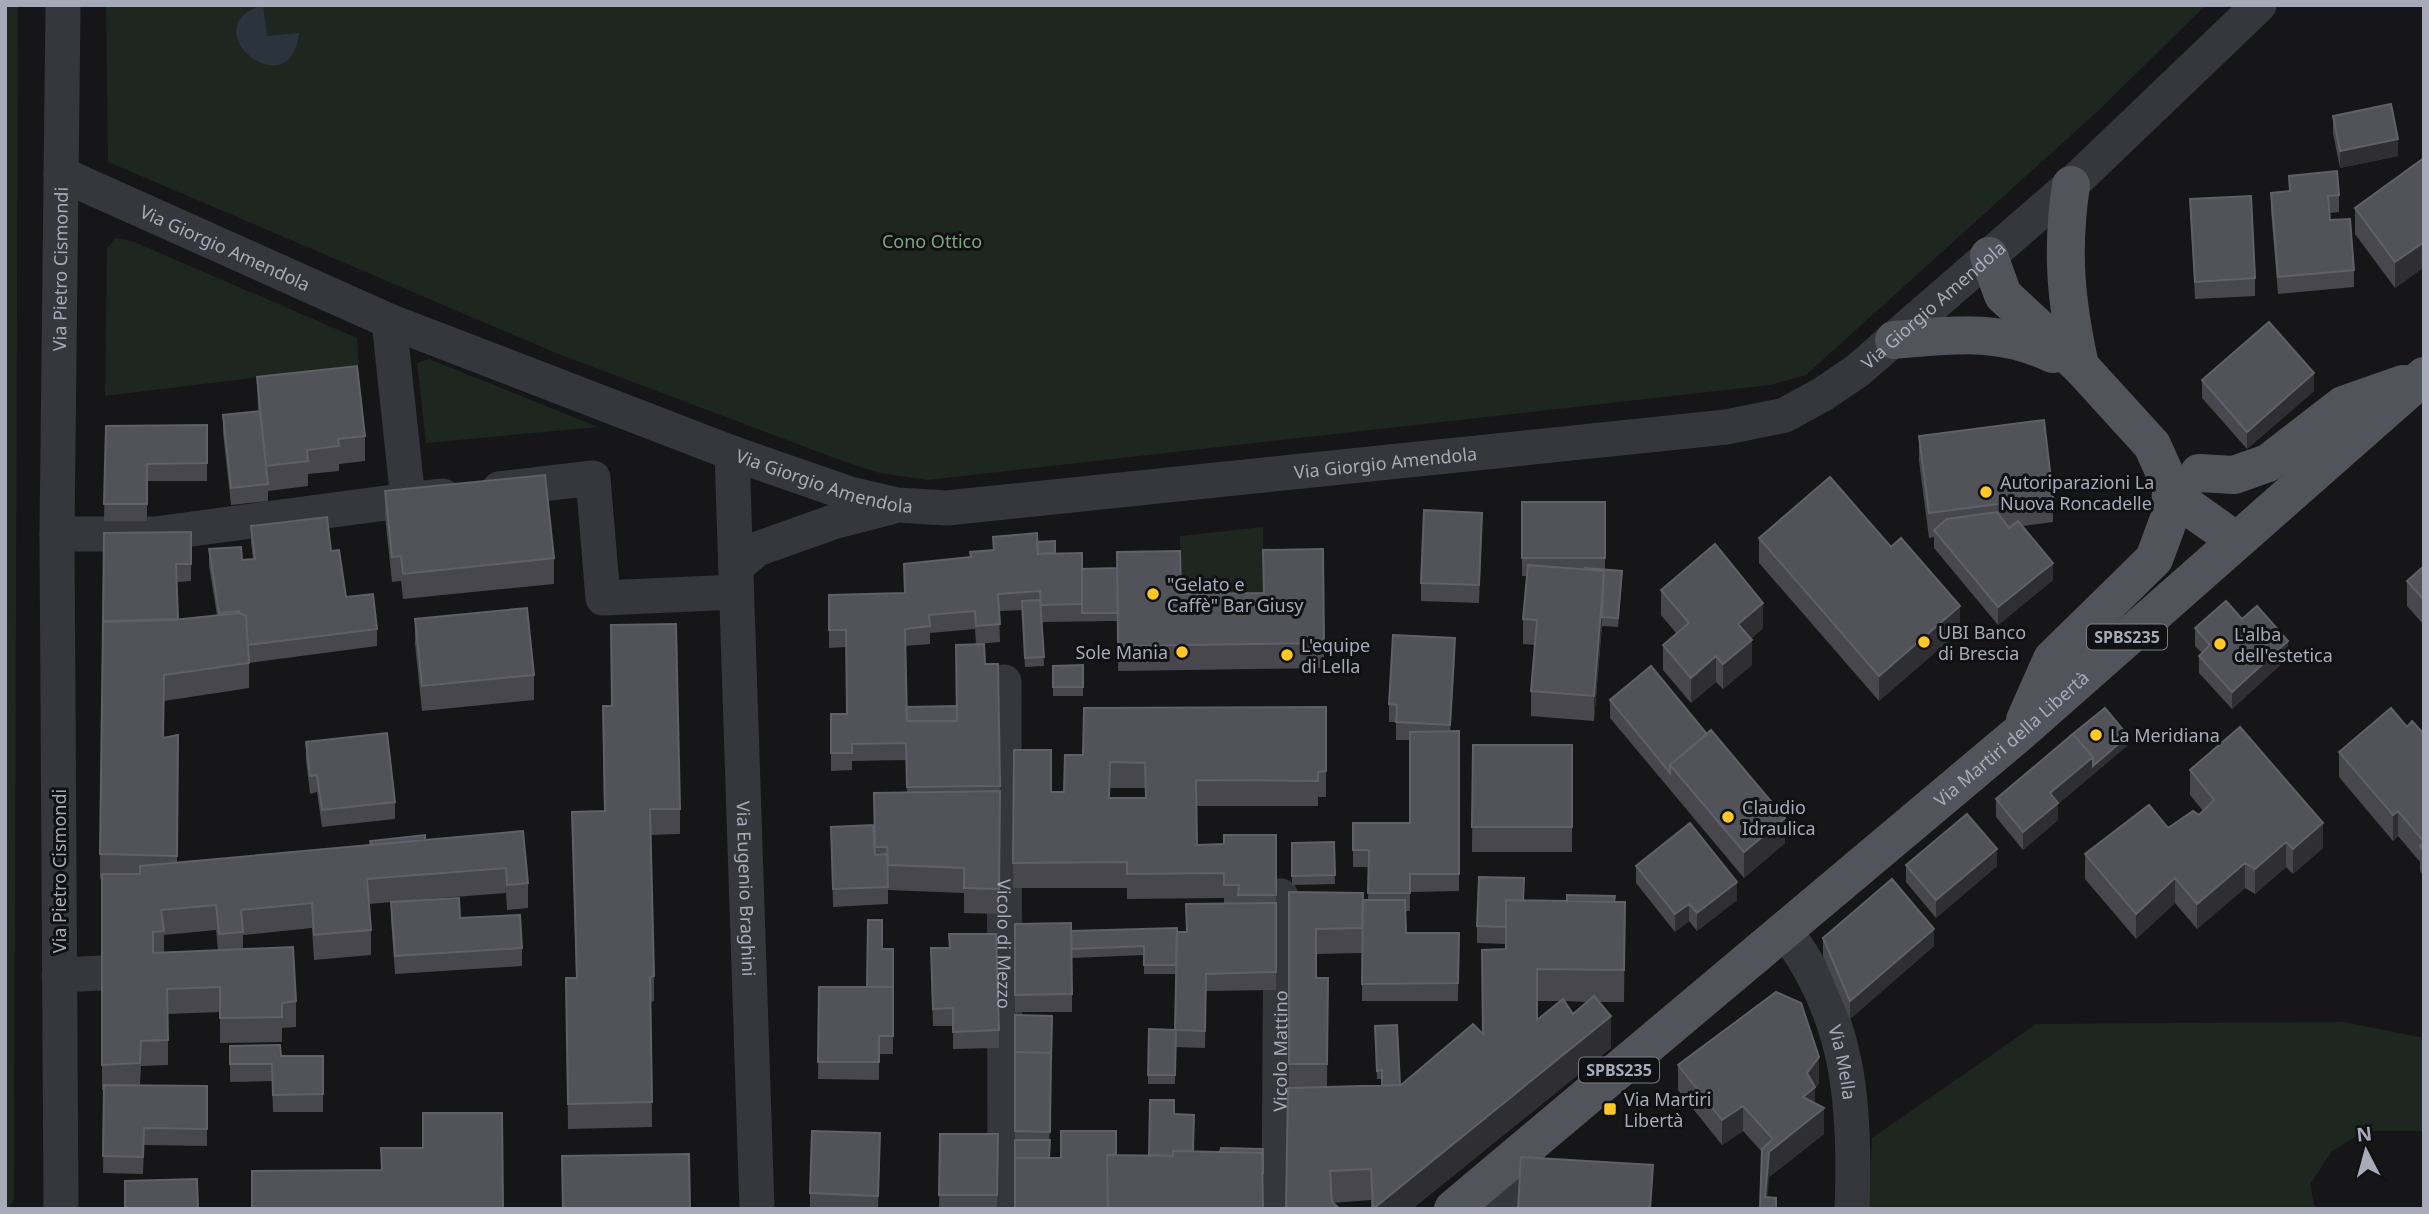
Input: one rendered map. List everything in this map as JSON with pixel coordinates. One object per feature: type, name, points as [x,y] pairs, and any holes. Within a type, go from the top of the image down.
[{"type":"main road","points":[[2071,186],[2064,261],[2067,308],[2080,366]]},
{"type":"main road","points":[[1989,256],[2021,279],[2040,301],[2080,366],[2185,480],[2190,508],[2235,540]]},
{"type":"main road","points":[[1894,340],[1960,334],[1996,335],[2025,340],[2080,366]]},
{"type":"main road","points":[[2185,480],[2234,475],[2268,463],[2343,405],[2424,376]]},
{"type":"main road","name":"Via Martiri della Libertà","points":[[1785,931],[2018,734],[2424,376]]},
{"type":"main road","points":[[2018,734],[2052,659],[2154,559],[2185,480]]},
{"type":"main road","name":"SPBS235","points":[[1453,1209],[1785,931]]},
{"type":"street","name":"Via Pietro Cismondi","points":[[60,1208],[57,534],[63,5]]},
{"type":"street","name":"Via Giorgio Amendola","points":[[61,174],[389,321],[732,453],[821,485],[897,505],[947,509],[1726,427],[1785,415],[1831,388],[1894,340],[2071,186],[2259,5]]},
{"type":"street","points":[[389,321],[408,500]]},
{"type":"street","name":"Via Eugenio Braghini","points":[[732,453],[757,1209]]},
{"type":"street","points":[[57,534],[155,534],[593,478],[603,598],[736,580],[757,549],[836,521],[897,505]]},
{"type":"street","name":"Vicolo di Mezzo","points":[[1004,682],[1005,1209]]},
{"type":"street","name":"Vicolo Mattino","points":[[1279,1209],[1281,896]]},
{"type":"street","name":"Via Mella","points":[[1785,931],[1806,958],[1829,1006],[1844,1058],[1851,1090],[1855,1137],[1852,1209]]},
{"type":"street","points":[[59,975],[102,973]]},
{"type":"street","points":[[1500,1209],[1507,1164]]},
{"type":"green space","points":[[5,5],[18,5],[14,1199],[8,1209],[5,1209]]},
{"type":"green space","name":"Cono Ottico","points":[[106,5],[2206,5],[2098,111],[1806,375],[1770,385],[927,480],[880,473],[845,462],[556,353],[108,162]]},
{"type":"green space","points":[[116,238],[132,241],[357,338],[359,365],[105,396],[107,248]]},
{"type":"green space","points":[[429,359],[598,427],[426,443],[417,363]]},
{"type":"green space","points":[[1263,527],[1264,618],[1181,619],[1180,536]]},
{"type":"green space","points":[[2343,1022],[2424,1038],[2424,1131],[2366,1131],[2332,1151],[2310,1184],[2315,1209],[1869,1209],[1872,1138],[2036,1024]]},
{"type":"shaded area","points":[[263,5],[267,36],[299,33],[292,55],[280,65],[265,64],[250,56],[240,44],[236,30],[243,16]]},
{"type":"building","points":[[2391,104],[2398,139],[2340,151],[2333,116]]},
{"type":"building","points":[[2424,158],[2424,242],[2395,262],[2355,208]]},
{"type":"building","points":[[2337,171],[2339,195],[2328,196],[2330,220],[2350,219],[2354,270],[2278,277],[2271,193],[2290,191],[2289,176]]},
{"type":"building","points":[[2251,196],[2255,278],[2195,282],[2190,199]]},
{"type":"building","points":[[2269,322],[2314,373],[2247,432],[2202,380]]},
{"type":"building","points":[[357,366],[365,436],[338,439],[339,446],[307,450],[308,461],[266,466],[257,377]]},
{"type":"building","points":[[260,411],[268,484],[231,488],[223,415]]},
{"type":"building","name":"Autoriparazioni La Nuova Roncadelle","points":[[2044,420],[2053,497],[1929,513],[1919,436]]},
{"type":"building","points":[[207,425],[207,463],[147,464],[147,504],[104,504],[106,426]]},
{"type":"building","points":[[545,475],[554,558],[403,574],[401,556],[392,557],[385,491]]},
{"type":"building","points":[[1830,477],[1891,547],[1901,538],[1960,606],[1879,676],[1759,538]]},
{"type":"building","points":[[1522,502],[1605,502],[1605,558],[1522,558]]},
{"type":"building","points":[[1424,510],[1482,513],[1479,585],[1421,583]]},
{"type":"building","points":[[1997,512],[2009,528],[2018,521],[2053,563],[1998,607],[1934,530],[1947,519]]},
{"type":"building","points":[[327,517],[331,551],[339,550],[346,597],[373,594],[377,629],[248,645],[246,616],[239,611],[219,613],[209,549],[241,547],[242,560],[255,559],[251,526]]},
{"type":"building","points":[[191,532],[191,564],[176,564],[178,619],[103,621],[104,533]]},
{"type":"building","points":[[1037,533],[1038,554],[1082,553],[1082,604],[1041,605],[1040,591],[998,594],[1000,624],[976,626],[975,611],[929,615],[930,626],[905,629],[907,721],[957,721],[956,645],[984,644],[985,664],[998,664],[1000,786],[907,787],[906,743],[852,744],[852,753],[831,753],[831,714],[847,714],[846,630],[829,630],[829,595],[905,593],[904,564],[971,557],[970,552],[994,550],[993,537]]},
{"type":"building","points":[[1055,541],[1055,553],[1038,554],[1037,542]]},
{"type":"building","points":[[1715,544],[1763,603],[1738,624],[1752,640],[1723,664],[1716,656],[1691,678],[1663,645],[1689,623],[1661,590]]},
{"type":"building","points":[[1323,549],[1324,643],[1118,646],[1117,552],[1180,551],[1181,594],[1264,593],[1263,550]]},
{"type":"building","points":[[1528,565],[1604,571],[1594,696],[1531,691],[1537,620],[1523,619]]},
{"type":"building","points":[[2424,566],[2424,600],[2407,581]]},
{"type":"building","points":[[1117,568],[1118,613],[1082,613],[1082,569]]},
{"type":"building","points":[[1585,568],[1622,571],[1618,618],[1602,617],[1604,571]]},
{"type":"building","points":[[1040,600],[1044,657],[1025,658],[1022,601]]},
{"type":"building","points":[[2226,601],[2242,619],[2257,606],[2288,641],[2232,692],[2199,656],[2210,645],[2195,628]]},
{"type":"building","points":[[527,608],[534,675],[422,686],[415,619]]},
{"type":"building","points":[[240,613],[246,616],[249,663],[164,675],[163,738],[178,735],[177,856],[100,854],[103,622],[173,620]]},
{"type":"building","points":[[676,624],[680,809],[650,809],[654,976],[650,977],[652,1102],[568,1104],[566,978],[577,978],[572,812],[605,811],[603,706],[612,706],[611,625]]},
{"type":"building","points":[[1393,635],[1455,638],[1450,725],[1396,722],[1397,705],[1389,704]]},
{"type":"building","points":[[1083,665],[1083,687],[1053,687],[1053,666]]},
{"type":"building","points":[[1651,666],[1707,734],[1670,765],[1670,773],[1610,700]]},
{"type":"building","points":[[957,706],[957,721],[907,721],[906,707]]},
{"type":"building","points":[[1326,707],[1326,771],[1318,772],[1318,781],[1196,780],[1197,845],[1224,844],[1224,835],[1276,835],[1276,895],[1238,895],[1239,885],[1224,885],[1224,873],[1127,874],[1127,862],[1013,863],[1014,750],[1051,750],[1051,792],[1064,792],[1065,755],[1083,755],[1084,708]],"holes":[[[1110,762],[1145,763],[1146,798],[1109,798]]]},
{"type":"building","points":[[2105,708],[2128,736],[2093,766],[2093,757],[2073,734],[2069,737]]},
{"type":"building","points":[[2391,708],[2407,727],[2412,721],[2424,734],[2424,842],[2398,811],[2393,815],[2339,752]]},
{"type":"building","points":[[2240,727],[2323,823],[2293,849],[2286,842],[2255,869],[2245,863],[2197,904],[2175,878],[2136,914],[2085,854],[2149,805],[2168,828],[2193,811],[2199,815],[2214,800],[2190,770]]},
{"type":"building","points":[[1711,730],[1785,818],[1744,852],[1670,765]]},
{"type":"building","points":[[1459,731],[1459,874],[1410,874],[1410,893],[1368,893],[1369,850],[1353,850],[1353,823],[1410,823],[1410,732]]},
{"type":"building","points":[[387,733],[395,802],[322,810],[317,775],[310,776],[306,742]]},
{"type":"building","points":[[2073,734],[2093,757],[2050,793],[2058,803],[2023,832],[1996,799]]},
{"type":"building","points":[[1473,745],[1572,745],[1572,827],[1472,827]]},
{"type":"building","points":[[1000,791],[999,889],[964,888],[964,868],[888,865],[887,847],[875,847],[874,793]]},
{"type":"building","points":[[1967,814],[1997,849],[1936,900],[1906,865]]},
{"type":"building","points":[[1690,823],[1737,882],[1697,913],[1689,904],[1675,914],[1636,866]]},
{"type":"building","points":[[873,825],[875,855],[887,854],[888,887],[833,889],[831,827]]},
{"type":"building","points":[[523,831],[528,883],[507,885],[506,868],[367,879],[371,930],[314,935],[312,903],[241,910],[243,932],[219,934],[216,905],[161,910],[164,931],[153,932],[153,953],[293,947],[296,1001],[282,1003],[282,1017],[220,1018],[220,987],[167,989],[168,1040],[141,1041],[140,1063],[102,1065],[102,874],[140,874],[140,866]]},
{"type":"building","points":[[425,835],[425,840],[371,845],[370,841]]},
{"type":"building","points":[[1334,842],[1335,875],[1292,876],[1292,843]]},
{"type":"building","points":[[1479,877],[1524,878],[1523,901],[1506,900],[1506,927],[1477,926]]},
{"type":"building","points":[[1892,879],[1934,929],[1850,1001],[1823,938]]},
{"type":"building","points":[[1289,892],[1363,893],[1362,928],[1316,929],[1316,978],[1328,978],[1327,1064],[1289,1064]]},
{"type":"building","points":[[1567,895],[1615,896],[1614,902],[1567,901]]},
{"type":"building","points":[[459,898],[460,918],[520,915],[522,948],[395,956],[391,902]]},
{"type":"building","points":[[1363,900],[1405,900],[1406,933],[1459,933],[1458,983],[1362,984]]},
{"type":"building","points":[[1506,900],[1625,902],[1624,970],[1537,969],[1537,1020],[1563,999],[1573,1014],[1594,996],[1611,1016],[1373,1209],[1371,1169],[1330,1171],[1332,1202],[1340,1209],[1286,1209],[1288,1088],[1401,1085],[1473,1024],[1483,1034],[1482,950],[1506,949]]},
{"type":"building","points":[[1276,903],[1276,972],[1206,974],[1205,1031],[1175,1030],[1177,932],[1187,932],[1186,904]]},
{"type":"building","points":[[868,920],[882,920],[882,949],[893,949],[893,987],[867,987]]},
{"type":"building","points":[[1071,923],[1072,994],[1015,995],[1015,924]]},
{"type":"building","points":[[1177,928],[1176,965],[1144,965],[1144,946],[1072,949],[1071,931]]},
{"type":"building","points":[[949,934],[996,934],[999,1030],[953,1032],[953,1008],[933,1009],[931,948],[950,948]]},
{"type":"building","points":[[819,987],[893,987],[893,1036],[879,1036],[879,1062],[818,1062]]},
{"type":"building","points":[[1776,992],[1801,1003],[1819,1057],[1807,1073],[1815,1087],[1803,1097],[1824,1108],[1769,1152],[1765,1197],[1776,1198],[1776,1209],[1760,1209],[1762,1149],[1773,1139],[1743,1106],[1722,1120],[1678,1065]]},
{"type":"building","points":[[1015,1015],[1052,1016],[1051,1061],[1051,1053],[1015,1052]]},
{"type":"building","points":[[1397,1025],[1400,1085],[1382,1085],[1382,1070],[1377,1071],[1375,1026]]},
{"type":"building","points":[[1149,1029],[1176,1030],[1175,1075],[1148,1075]]},
{"type":"building","points":[[280,1045],[281,1056],[323,1056],[323,1094],[273,1095],[272,1064],[230,1064],[230,1046]]},
{"type":"building","points":[[1015,1052],[1051,1053],[1050,1132],[1015,1131]]},
{"type":"building","points":[[104,1085],[207,1086],[207,1129],[144,1128],[143,1157],[103,1156]]},
{"type":"building","points":[[1150,1100],[1174,1100],[1174,1114],[1194,1115],[1193,1151],[1173,1151],[1173,1156],[1149,1155]]},
{"type":"building","points":[[423,1113],[502,1113],[503,1209],[252,1209],[252,1171],[382,1170],[381,1148],[423,1148]]},
{"type":"building","points":[[812,1131],[880,1133],[878,1196],[810,1193]]},
{"type":"building","points":[[1061,1131],[1116,1131],[1116,1155],[1107,1155],[1108,1209],[1015,1209],[1015,1158],[1061,1158]]},
{"type":"building","points":[[940,1134],[998,1134],[997,1195],[939,1195]]},
{"type":"building","points":[[1015,1140],[1050,1140],[1049,1158],[1015,1158]]},
{"type":"building","points":[[1221,1148],[1263,1149],[1263,1174],[1262,1153],[1220,1152]]},
{"type":"building","points":[[1173,1151],[1262,1153],[1263,1209],[1108,1209],[1107,1155],[1173,1156]]},
{"type":"building","points":[[689,1154],[690,1209],[563,1209],[562,1156]]},
{"type":"building","points":[[1521,1157],[1653,1165],[1650,1209],[1518,1209]]},
{"type":"building","points":[[197,1179],[198,1209],[125,1209],[125,1181]]},
{"type":"place","name":"Autoriparazioni La Nuova Roncadelle","points":[[1986,492]]},
{"type":"place","name":"\"Gelato e Caffè\" Bar Giusy","points":[[1153,594]]},
{"type":"place","name":"UBI Banco di Brescia","points":[[1924,642]]},
{"type":"place","name":"L'alba dell'estetica","points":[[2220,644]]},
{"type":"place","name":"Sole Mania","points":[[1182,652]]},
{"type":"place","name":"L'equipe di Lella","points":[[1287,655]]},
{"type":"place","name":"La Meridiana","points":[[2096,735]]},
{"type":"place","name":"Claudio Idraulica","points":[[1728,817]]},
{"type":"place","name":"Via Martiri Libertà","points":[[1610,1109]]}]
